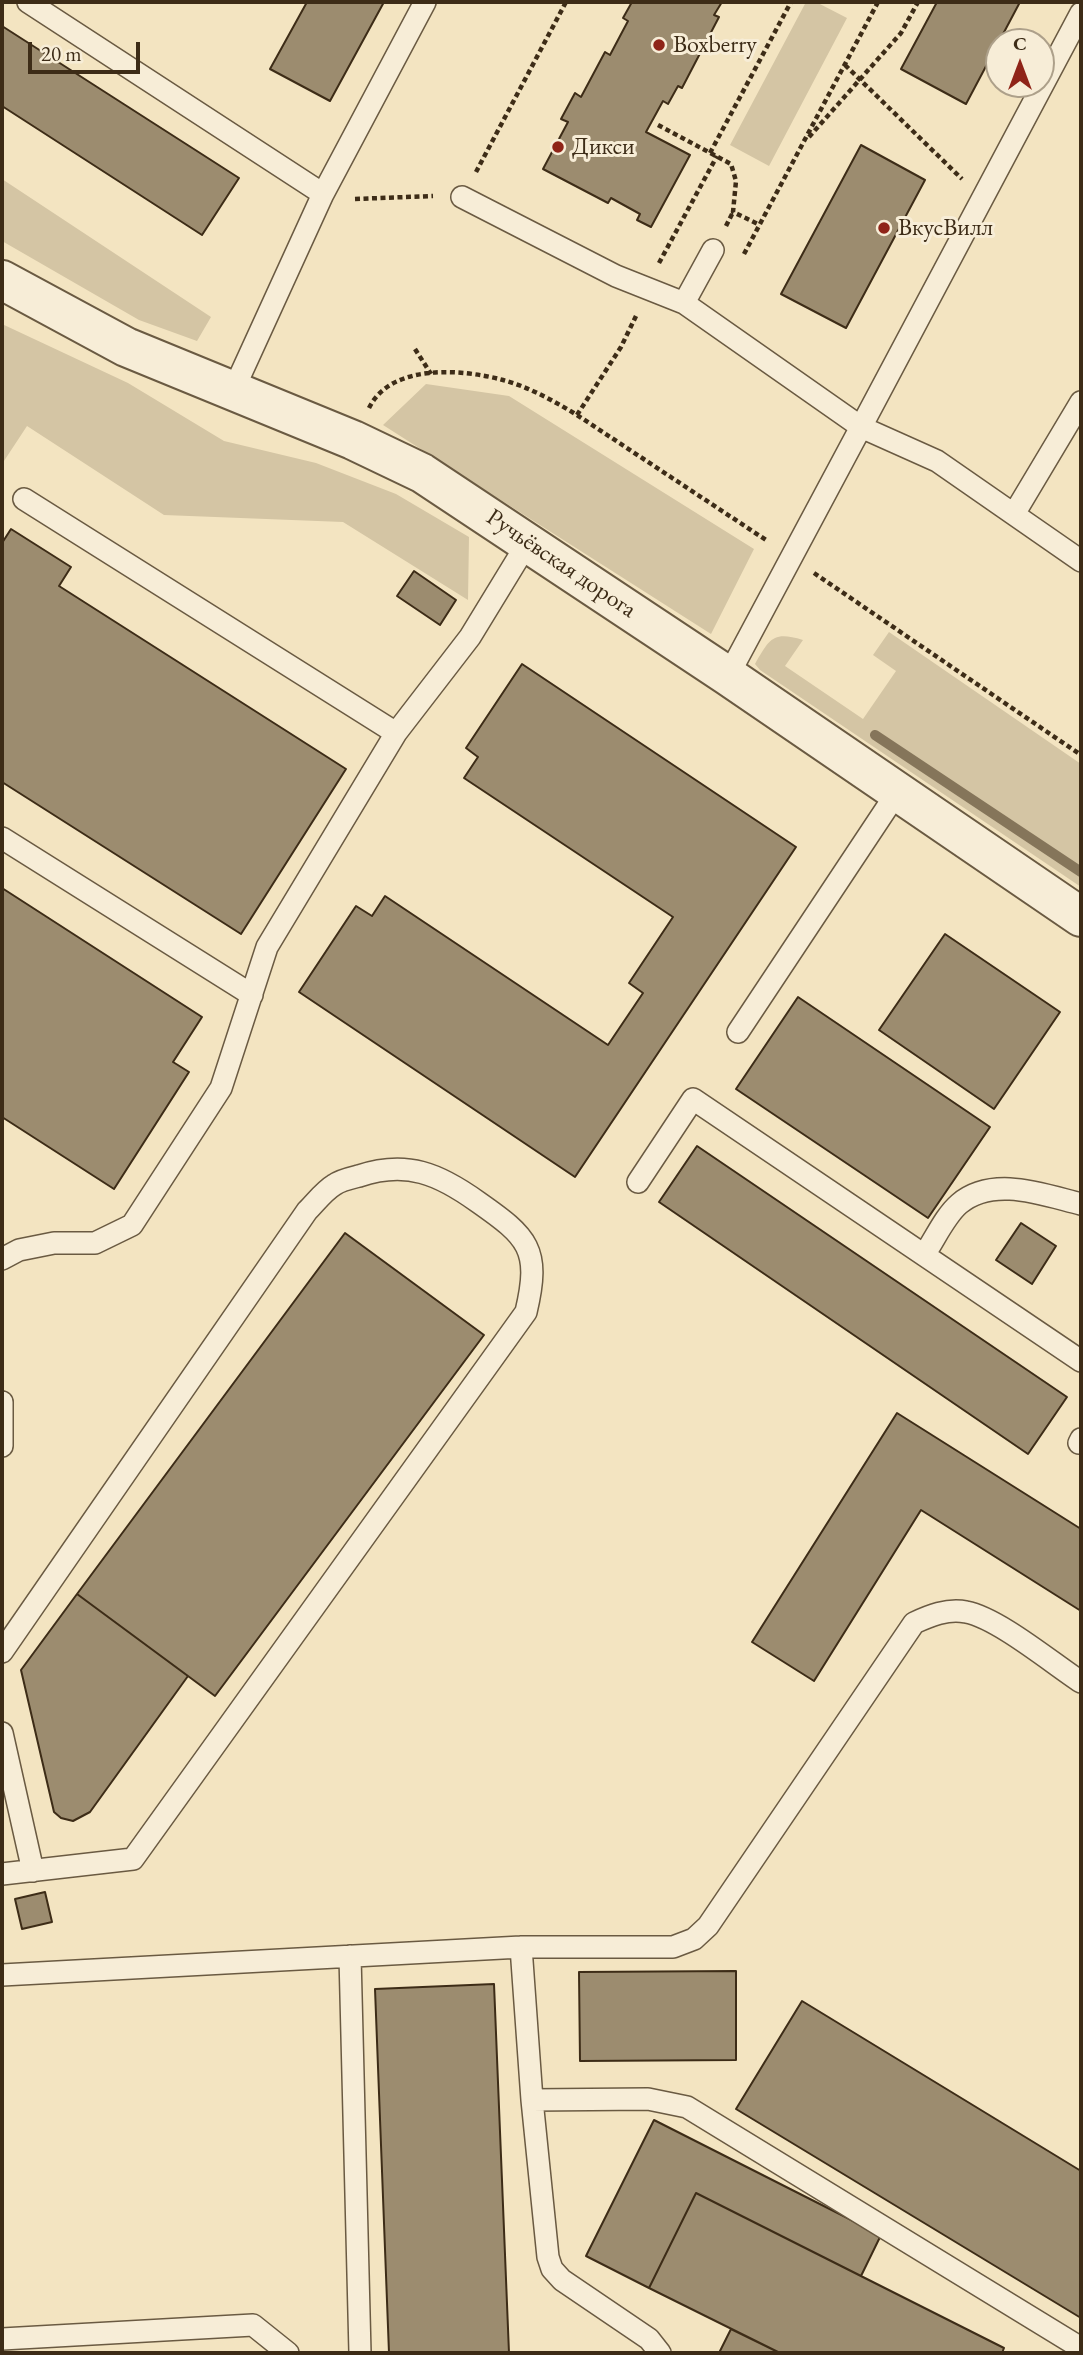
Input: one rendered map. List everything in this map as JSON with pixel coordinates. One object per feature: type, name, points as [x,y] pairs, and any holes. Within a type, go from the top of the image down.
[{"type":"street","name":"Ручьёвская дорога","points":[[2,280],[127,347],[353,440],[422,473],[898,791],[1081,917]]},
{"type":"lane","points":[[28,2],[323,194]]},
{"type":"lane","points":[[233,391],[323,194],[425,2]]},
{"type":"lane","points":[[727,676],[1081,13]]},
{"type":"lane","points":[[462,197],[615,276],[684,303],[860,427],[937,461],[1081,561]]},
{"type":"lane","points":[[684,303],[713,250]]},
{"type":"lane","points":[[1014,514],[1081,402]]},
{"type":"lane","points":[[24,499],[396,733]]},
{"type":"lane","points":[[2,1259],[19,1250],[54,1243],[95,1243],[132,1225],[221,1087],[267,947],[396,733],[470,637],[528,542]]},
{"type":"lane","points":[[738,1032],[898,791]]},
{"type":"lane","points":[[2,838],[252,995]]},
{"type":"lane","points":[[639,1182],[693,1100],[1081,1361]]},
{"type":"lane","points":[[2,1652],[307,1211],[335,1184],[378,1170],[405,1168],[445,1179],[516,1228],[531,1255],[533,1281],[526,1312],[133,1859],[2,1874]]},
{"type":"lane","points":[[924,1255],[959,1204],[983,1192],[1021,1189],[1081,1205]]},
{"type":"lane","points":[[2,1402],[2,1446]]},
{"type":"lane","points":[[2,1975],[521,1947],[673,1947],[694,1939],[708,1926],[914,1623],[934,1614],[964,1611],[985,1619],[1081,1682]]},
{"type":"lane","points":[[2,1733],[33,1871]]},
{"type":"lane","points":[[521,1947],[532,2100],[548,2257],[552,2269],[562,2280],[649,2339],[660,2353]]},
{"type":"lane","points":[[350,1956],[360,2353]]},
{"type":"lane","points":[[532,2100],[648,2099],[687,2107],[1069,2347]]},
{"type":"lane","points":[[2,2339],[253,2325],[288,2353]]},
{"type":"path","points":[[323,194],[349,200],[419,195],[462,197],[566,2]]},
{"type":"path","points":[[710,152],[791,2]]},
{"type":"path","points":[[741,261],[878,2]]},
{"type":"path","points":[[804,142],[901,33],[918,2]]},
{"type":"path","points":[[845,65],[982,199]]},
{"type":"path","points":[[658,125],[731,164],[736,181],[733,212],[760,225]]},
{"type":"path","points":[[577,415],[621,346],[662,256],[717,156]]},
{"type":"path","points":[[415,349],[431,374]]},
{"type":"path","points":[[353,440],[372,402],[397,379],[431,374],[467,374],[504,380],[547,397],[791,557],[1081,755]]},
{"type":"shaded area","points":[[806,2],[816,2],[847,18],[769,166],[730,145]]},
{"type":"shaded area","points":[[2,179],[211,317],[197,341],[139,320],[2,241]]},
{"type":"shaded area","points":[[2,324],[128,383],[224,441],[316,463],[396,494],[469,537],[468,600],[343,522],[164,515],[27,426],[2,464]]},
{"type":"shaded area","points":[[426,384],[509,396],[754,549],[711,634],[383,425]]},
{"type":"shaded area","points":[[889,632],[1081,764],[1081,887],[760,670],[755,664],[773,639],[785,636],[803,640],[785,666],[863,719],[896,671],[873,655]]},
{"type":"building","points":[[307,2],[384,2],[330,101],[270,69]]},
{"type":"building","points":[[632,2],[722,2],[714,15],[719,17],[682,88],[678,86],[668,104],[663,101],[646,132],[690,155],[651,227],[637,220],[640,214],[611,198],[608,203],[543,169],[568,122],[561,119],[575,93],[581,97],[605,52],[610,55],[628,21],[623,18]]},
{"type":"building","points":[[937,2],[1020,2],[1006,28],[985,28],[985,68],[966,104],[901,69]]},
{"type":"building","points":[[2,26],[239,178],[202,235],[2,106]]},
{"type":"building","points":[[861,145],[925,180],[846,328],[781,294]]},
{"type":"building","points":[[11,529],[71,567],[59,586],[346,769],[241,934],[2,782],[2,543]]},
{"type":"building","points":[[414,571],[456,600],[440,625],[397,596]]},
{"type":"building","points":[[522,664],[796,847],[575,1177],[299,992],[356,906],[372,916],[385,896],[608,1045],[643,993],[629,983],[673,917],[464,778],[478,757],[466,748]]},
{"type":"building","points":[[2,888],[202,1017],[173,1062],[189,1072],[114,1189],[2,1117]]},
{"type":"building","points":[[945,934],[1060,1012],[994,1109],[879,1030]]},
{"type":"building","points":[[798,997],[990,1127],[928,1218],[736,1089]]},
{"type":"building","points":[[697,1146],[1067,1397],[1028,1454],[659,1202]]},
{"type":"building","points":[[1021,1223],[1056,1246],[1032,1284],[996,1260]]},
{"type":"building","points":[[345,1233],[484,1335],[215,1696],[77,1594]]},
{"type":"building","points":[[897,1413],[1081,1529],[1081,1611],[921,1510],[814,1681],[752,1642]]},
{"type":"building","points":[[77,1594],[188,1676],[90,1812],[73,1821],[61,1818],[54,1812],[21,1670]]},
{"type":"building","points":[[45,1892],[52,1922],[22,1929],[15,1899]]},
{"type":"building","points":[[736,1971],[736,2060],[580,2061],[579,1972]]},
{"type":"building","points":[[494,1984],[509,2353],[389,2353],[375,1989]]},
{"type":"building","points":[[802,2001],[1081,2171],[1081,2318],[736,2109]]},
{"type":"building","points":[[654,2120],[881,2235],[861,2276],[696,2193],[649,2288],[586,2256]]},
{"type":"building","points":[[696,2193],[1004,2348],[1002,2353],[780,2353],[649,2288]]},
{"type":"building","points":[[731,2329],[780,2353],[719,2353]]},
{"type":"waterway","points":[[875,735],[1081,872]]},
{"type":"place","name":"Boxberry","points":[[659,45]]},
{"type":"place","name":"Дикси","points":[[558,147]]},
{"type":"place","name":"ВкусВилл","points":[[884,228]]}]
